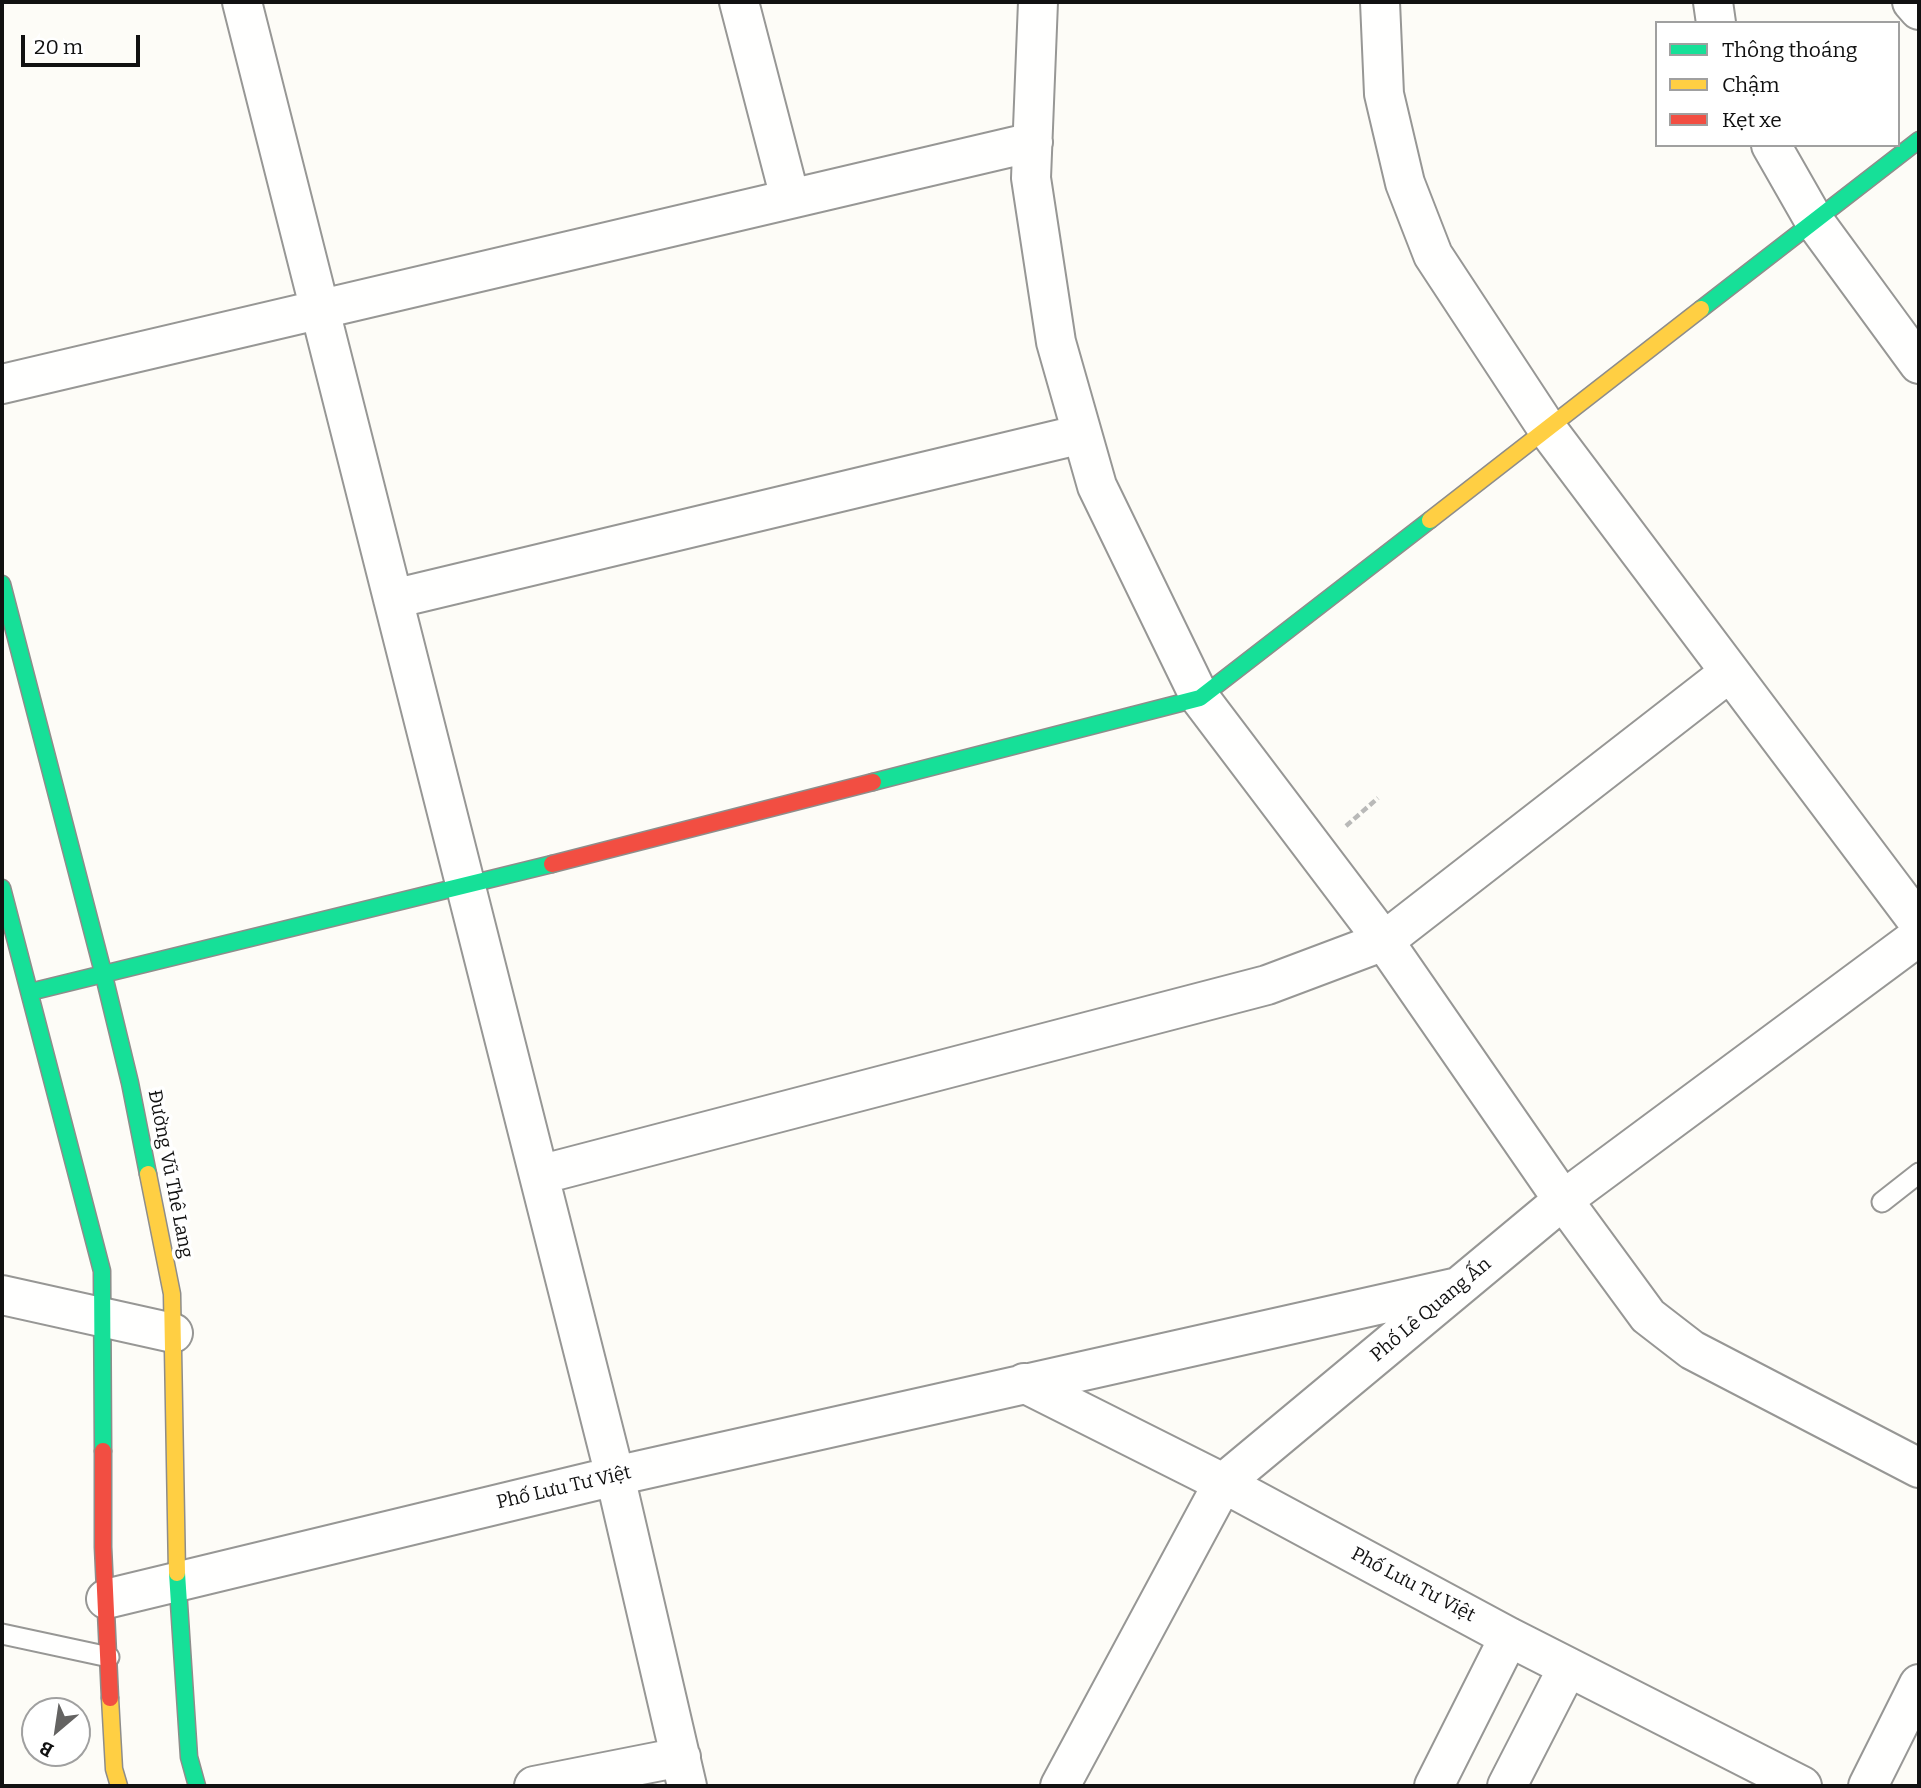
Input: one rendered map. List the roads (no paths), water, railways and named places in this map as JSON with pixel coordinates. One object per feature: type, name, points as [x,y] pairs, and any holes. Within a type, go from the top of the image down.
[{"type":"street","points":[[242,2],[615,1476],[684,1772],[534,1786]]},
{"type":"street","points":[[739,2],[790,198]]},
{"type":"street","points":[[1038,2],[1031,178],[1056,342],[1097,486],[1200,698],[1384,941],[1563,1200],[1648,1316],[1692,1350],[1919,1468]]},
{"type":"street","points":[[1380,2],[1384,94],[1405,183],[1433,255],[1548,430],[1919,923]]},
{"type":"street","points":[[1713,2],[1716,21]]},
{"type":"street","points":[[1912,2],[1919,10]]},
{"type":"street","points":[[30,992],[466,886],[1200,698],[1919,140]]},
{"type":"street","points":[[2,384],[1033,142]]},
{"type":"street","points":[[1772,147],[1815,222],[1919,364]]},
{"type":"street","points":[[393,599],[1082,434]]},
{"type":"street","name":"Đường Vũ Thê Lang","points":[[2,584],[130,1083],[172,1294],[175,1547],[189,1757],[197,1786]]},
{"type":"street","points":[[539,1175],[1267,985],[1384,941],[1730,672]]},
{"type":"street","points":[[2,888],[102,1271],[103,1547],[114,1769],[119,1786]]},
{"type":"street","name":"Phố Lê Quang Ấn","points":[[1060,1786],[1223,1483],[1563,1200],[1919,936]]},
{"type":"street","name":"Phố Lưu Tư Việt","points":[[106,1599],[615,1476],[1458,1287]]},
{"type":"street","points":[[2,1295],[173,1333]]},
{"type":"street","name":"Phố Lưu Tư Việt","points":[[1024,1383],[1223,1483],[1509,1637],[1802,1786]]},
{"type":"street","points":[[1434,1786],[1509,1637]]},
{"type":"street","points":[[1507,1786],[1568,1667]]},
{"type":"street","points":[[1868,1786],[1919,1684]]},
{"type":"lane","points":[[1882,1202],[1919,1173]]},
{"type":"lane","points":[[2,1634],[109,1657]]}]
